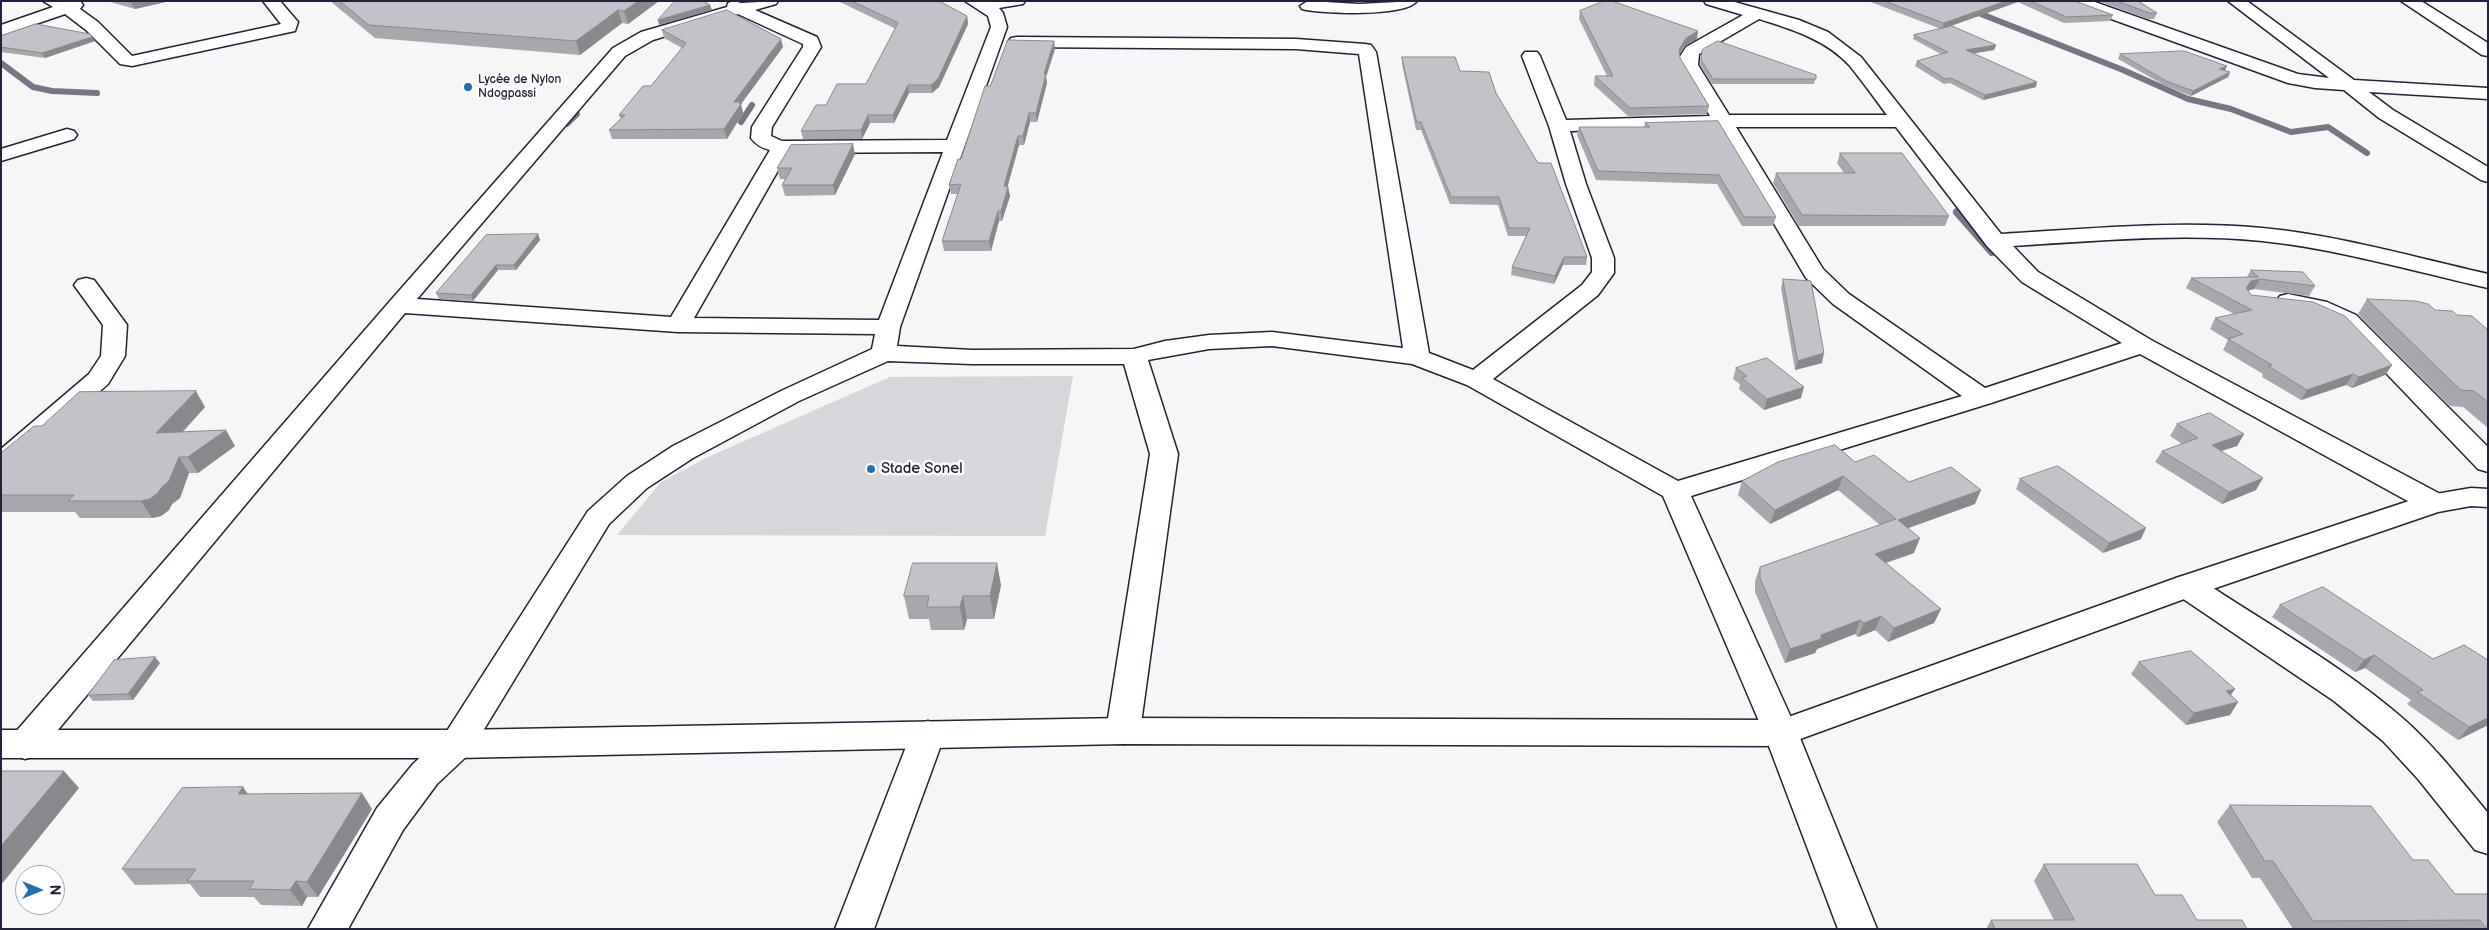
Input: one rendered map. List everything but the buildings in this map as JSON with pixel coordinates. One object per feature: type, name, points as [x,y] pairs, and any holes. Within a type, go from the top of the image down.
[{"type":"street","points":[[52,1],[69,7],[89,23],[126,60],[132,61],[289,26],[290,22],[273,2]]},
{"type":"street","points":[[1,31],[87,1]]},
{"type":"street","points":[[13,745],[625,46],[731,5],[770,1]]},
{"type":"street","points":[[978,4],[1017,1]]},
{"type":"street","points":[[1308,6],[1392,6],[1409,1]]},
{"type":"street","points":[[1712,1],[1758,14],[1822,36],[1855,61],[1995,241],[2030,277],[2142,344],[2434,503]]},
{"type":"street","points":[[2236,1],[2351,85],[2386,114],[2488,176]]},
{"type":"street","points":[[2408,1],[2488,51]]},
{"type":"street","points":[[2085,3],[2277,74],[2315,83],[2488,94]]},
{"type":"street","points":[[327,929],[390,820],[425,774],[457,744],[598,518],[637,482],[684,452],[790,396],[886,340],[994,42],[999,21],[995,13],[978,4]]},
{"type":"street","points":[[731,5],[811,41],[812,47],[762,127],[760,138],[769,144],[782,147],[956,146]]},
{"type":"street","points":[[1758,14],[1692,51],[1688,58],[1689,65],[1725,121],[1814,273],[1841,299],[1982,398]]},
{"type":"street","points":[[994,42],[1296,44],[1365,50],[1368,52],[1417,357]]},
{"type":"street","points":[[1476,380],[1590,290],[1604,273],[1603,258],[1576,184],[1559,126],[1531,56]]},
{"type":"street","points":[[1559,126],[1725,121],[1903,121]]},
{"type":"street","points":[[1,155],[67,135]]},
{"type":"street","points":[[678,324],[782,147]]},
{"type":"street","points":[[1995,241],[2189,230],[2264,235],[2307,242],[2488,281]]},
{"type":"street","points":[[1,464],[99,379],[113,356],[115,325],[86,285]]},
{"type":"street","points":[[2264,299],[2313,303],[2330,309],[2348,320],[2488,463]]},
{"type":"street","points":[[399,305],[886,340],[972,357],[1134,356],[1165,348],[1209,342],[1272,339],[1417,357],[1476,380],[1675,491],[1781,733],[1858,929]]},
{"type":"street","points":[[1675,491],[1982,398],[2142,344]]},
{"type":"street","points":[[1124,731],[1164,454],[1151,404],[1134,356]]},
{"type":"street","points":[[13,745],[457,744],[1124,731],[1781,733],[2187,586],[2434,503],[2471,498],[2488,498]]},
{"type":"street","points":[[2187,586],[2346,692],[2395,732],[2430,768],[2488,838]]},
{"type":"street","points":[[854,929],[928,734]]},
{"type":"shaded area","name":"Stade Sonel","points":[[1073,376],[1045,536],[617,535],[661,482],[710,456],[890,377]]},
{"type":"waterway","points":[[1948,1],[2123,70],[2188,99],[2231,109],[2291,132],[2328,127],[2367,153]]},
{"type":"waterway","points":[[1,63],[33,87],[52,91],[97,93]]},
{"type":"waterway","points":[[741,122],[752,105]]},
{"type":"waterway","points":[[567,124],[577,114]]},
{"type":"waterway","points":[[1957,212],[1992,252]]},
{"type":"place","name":"Lycée de Nylon Ndogpassi","points":[[468,87]]},
{"type":"place","name":"Stade Sonel","points":[[871,469]]}]
